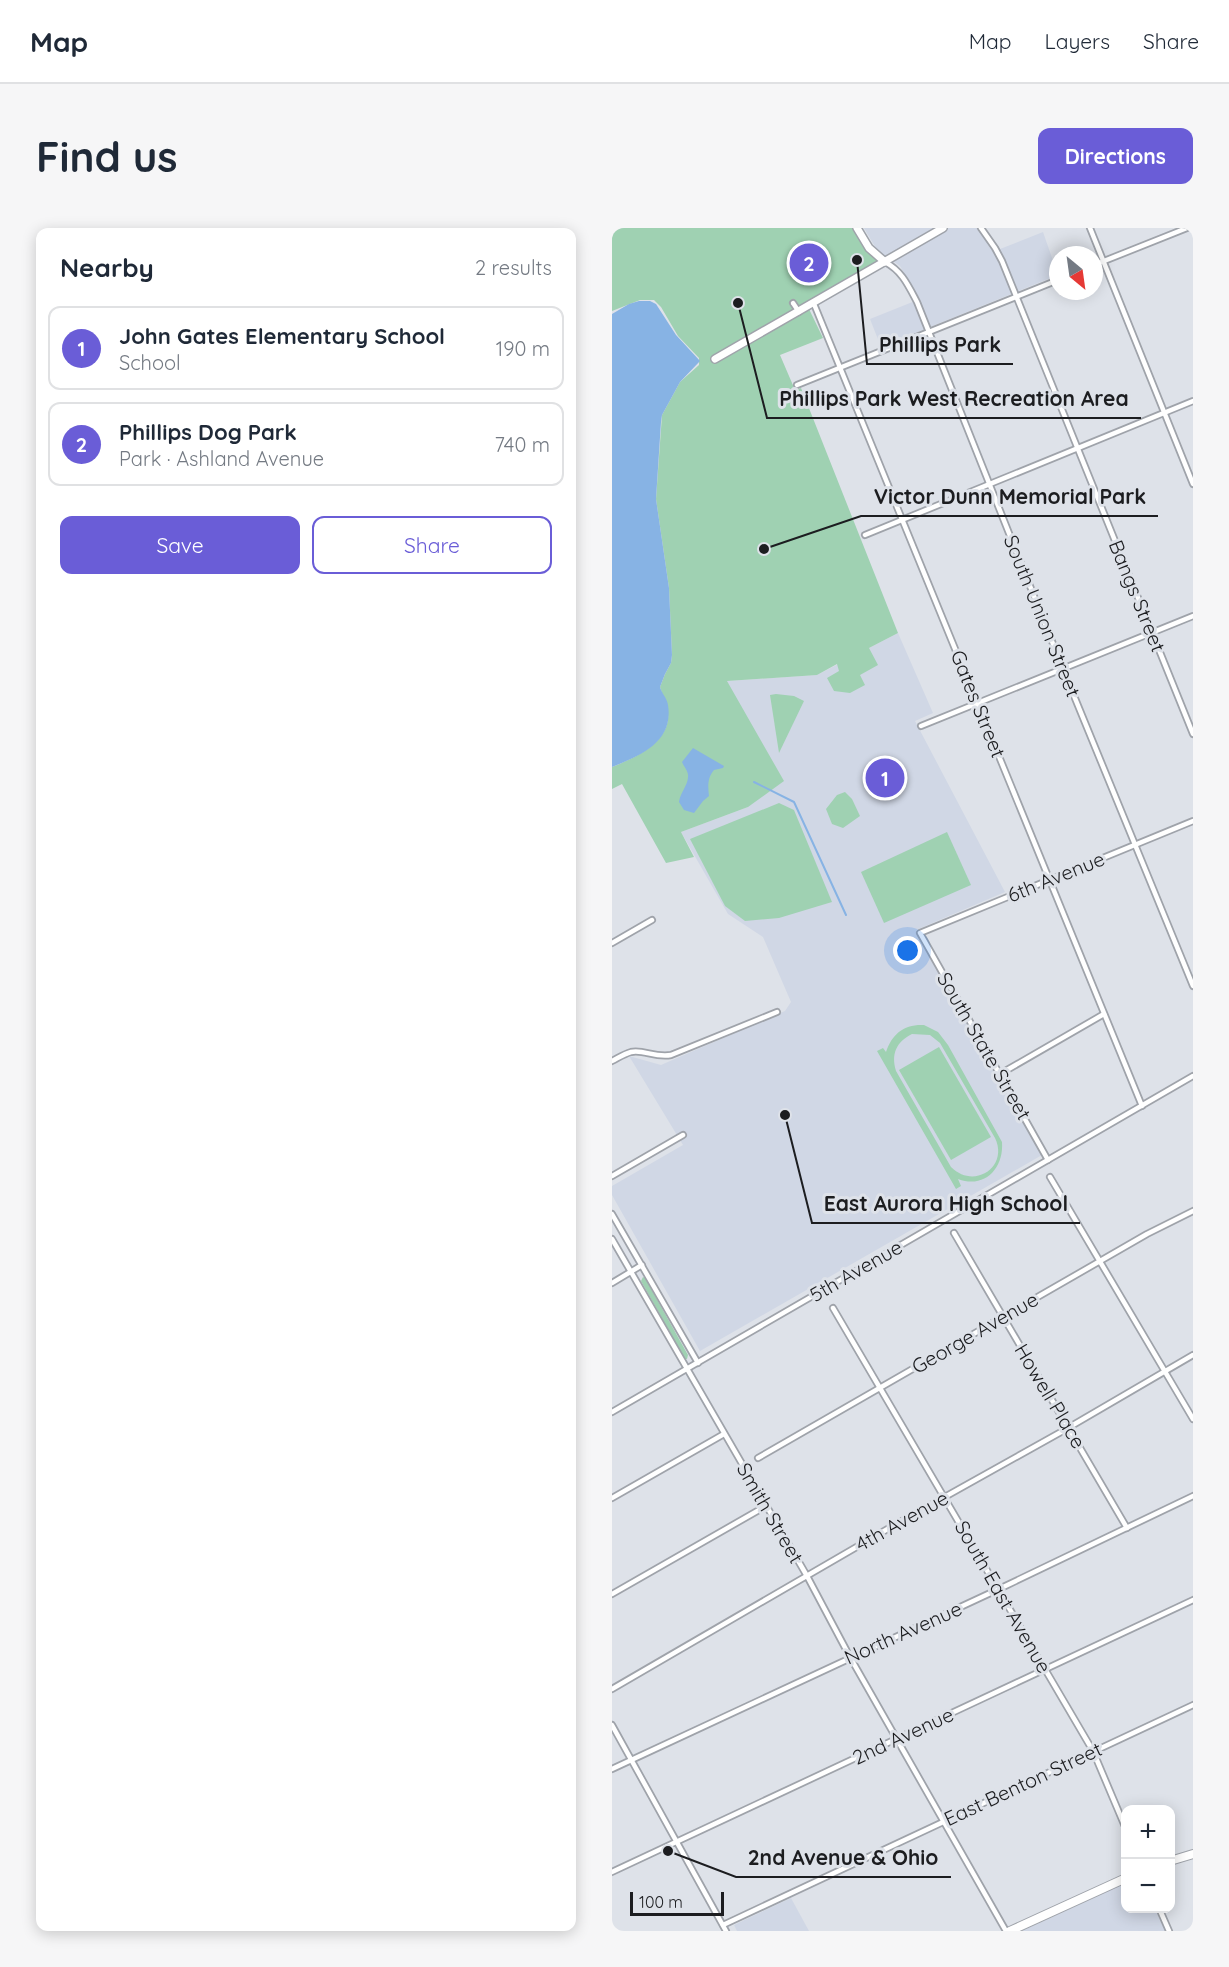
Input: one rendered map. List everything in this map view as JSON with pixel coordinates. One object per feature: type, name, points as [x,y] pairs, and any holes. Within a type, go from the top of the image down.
[{"type":"main road","points":[[1175,1859],[1193,1854]]},
{"type":"main road","points":[[1008,1931],[1121,1880]]},
{"type":"street","name":"South Union Street","points":[[857,228],[869,248],[885,262],[896,267],[917,302],[1193,986]]},
{"type":"street","points":[[715,359],[943,228]]},
{"type":"street","name":"Bangs Street","points":[[981,228],[999,256],[1193,734]]},
{"type":"street","points":[[1090,228],[1193,484]]},
{"type":"street","points":[[1104,261],[1187,228]]},
{"type":"street","points":[[797,385],[1049,284]]},
{"type":"street","points":[[793,303],[799,312]]},
{"type":"street","name":"Gates Street","points":[[814,304],[1142,1106]]},
{"type":"street","points":[[865,535],[1193,401]]},
{"type":"street","points":[[921,726],[1193,616]]},
{"type":"street","name":"6th Avenue","points":[[920,933],[1193,821]]},
{"type":"street","points":[[612,943],[652,920]]},
{"type":"street","name":"South State Street","points":[[920,933],[1048,1160]]},
{"type":"street","points":[[612,1061],[632,1052],[655,1056],[671,1055],[777,1012]]},
{"type":"street","points":[[1000,1074],[1104,1014]]},
{"type":"street","name":"5th Avenue","points":[[614,1411],[1193,1076]]},
{"type":"street","points":[[612,1176],[682,1135]]},
{"type":"street","points":[[1050,1177],[1193,1419]]},
{"type":"street","name":"George Avenue","points":[[758,1458],[1100,1260],[1193,1211]]},
{"type":"street","points":[[612,1214],[698,1363]]},
{"type":"street","name":"Howell Place","points":[[954,1233],[1127,1528]]},
{"type":"street","name":"Smith Street","points":[[612,1239],[807,1576],[850,1657],[1008,1931]]},
{"type":"street","points":[[612,1283],[642,1265]]},
{"type":"street","name":"South East Avenue","points":[[833,1308],[1093,1752],[1121,1819]]},
{"type":"street","name":"4th Avenue","points":[[612,1689],[1193,1355]]},
{"type":"street","points":[[612,1404],[614,1411]]},
{"type":"street","points":[[612,1498],[724,1434]]},
{"type":"street","name":"North Avenue","points":[[612,1768],[999,1589],[1193,1496]]},
{"type":"street","points":[[612,1594],[766,1506]]},
{"type":"street","name":"2nd Avenue","points":[[612,1872],[1193,1600]]},
{"type":"street","name":"East Benton Street","points":[[724,1929],[1193,1704]]},
{"type":"street","points":[[612,1725],[724,1929]]},
{"type":"street","points":[[1161,1913],[1169,1931]]},
{"type":"shaded area","points":[[864,228],[983,228],[1000,249],[1043,232],[1049,249],[1049,279],[881,347],[870,319],[920,299],[900,266],[877,250]]},
{"type":"shaded area","points":[[898,633],[933,713],[915,721],[1005,892],[916,930],[1042,1155],[700,1351],[612,1195],[612,1186],[683,1145],[629,1056],[661,1065],[785,1011],[791,1002],[763,937],[728,914],[681,832],[748,807],[727,681],[817,675]]},
{"type":"shaded area","points":[[1121,1885],[1121,1913],[1157,1913],[1165,1931],[1022,1931]]},
{"type":"shaded area","points":[[791,1898],[809,1931],[737,1931],[734,1925]]},
{"type":"green space","points":[[612,228],[857,228],[885,262],[809,309],[823,338],[780,355],[795,390],[801,388],[898,633],[869,648],[878,665],[860,675],[865,685],[850,693],[834,691],[827,678],[839,671],[837,664],[817,675],[727,681],[784,781],[748,807],[681,832],[694,857],[666,863],[622,784],[612,789],[612,767],[629,760],[654,744],[666,728],[668,719],[667,707],[660,687],[671,663],[672,655],[669,588],[656,499],[662,415],[680,382],[699,365],[699,358],[678,336],[661,307],[654,300],[640,300],[612,311]]},
{"type":"green space","points":[[770,695],[794,696],[804,701],[779,753]]},
{"type":"green space","points":[[845,792],[852,799],[860,816],[843,828],[832,824],[826,809],[837,795]]},
{"type":"green space","points":[[779,803],[794,810],[832,902],[779,918],[745,921],[725,906],[690,839]]},
{"type":"green space","points":[[947,832],[971,885],[884,923],[861,872]]},
{"type":"green space","points":[[924,1025],[938,1032],[948,1045],[1002,1142],[1000,1161],[996,1168],[984,1179],[967,1181],[958,1179],[961,1186],[956,1189],[877,1051],[883,1048],[886,1052],[895,1035],[905,1028]],"holes":[[[912,1034],[930,1035],[940,1043],[995,1138],[998,1149],[997,1158],[993,1166],[979,1176],[960,1174],[951,1167],[896,1071],[894,1059],[896,1049],[902,1041]]]},
{"type":"green space","points":[[939,1047],[991,1137],[951,1160],[899,1070]]},
{"type":"green space","points":[[643,1277],[688,1355],[687,1359],[641,1281]]},
{"type":"water","points":[[639,301],[650,301],[656,304],[676,335],[700,361],[680,382],[662,415],[661,422],[656,499],[669,588],[672,655],[671,663],[660,687],[667,703],[666,729],[653,746],[612,767],[612,314]]},
{"type":"water","points":[[693,748],[724,766],[714,770],[710,776],[709,796],[694,813],[684,810],[679,802],[688,777],[682,762]]},
{"type":"waterway","points":[[754,782],[794,802],[846,915]]},
{"type":"place","name":"Phillips Park","points":[[857,260]]},
{"type":"place","name":"Phillips Dog Park","points":[[809,263]]},
{"type":"place","name":"Phillips Park West Recreation Area","points":[[738,303]]},
{"type":"place","name":"Victor Dunn Memorial Park","points":[[764,549]]},
{"type":"place","name":"John Gates Elementary School","points":[[885,778]]},
{"type":"place","name":"East Aurora High School","points":[[785,1115]]},
{"type":"place","name":"2nd Avenue & Ohio","points":[[668,1851]]}]
